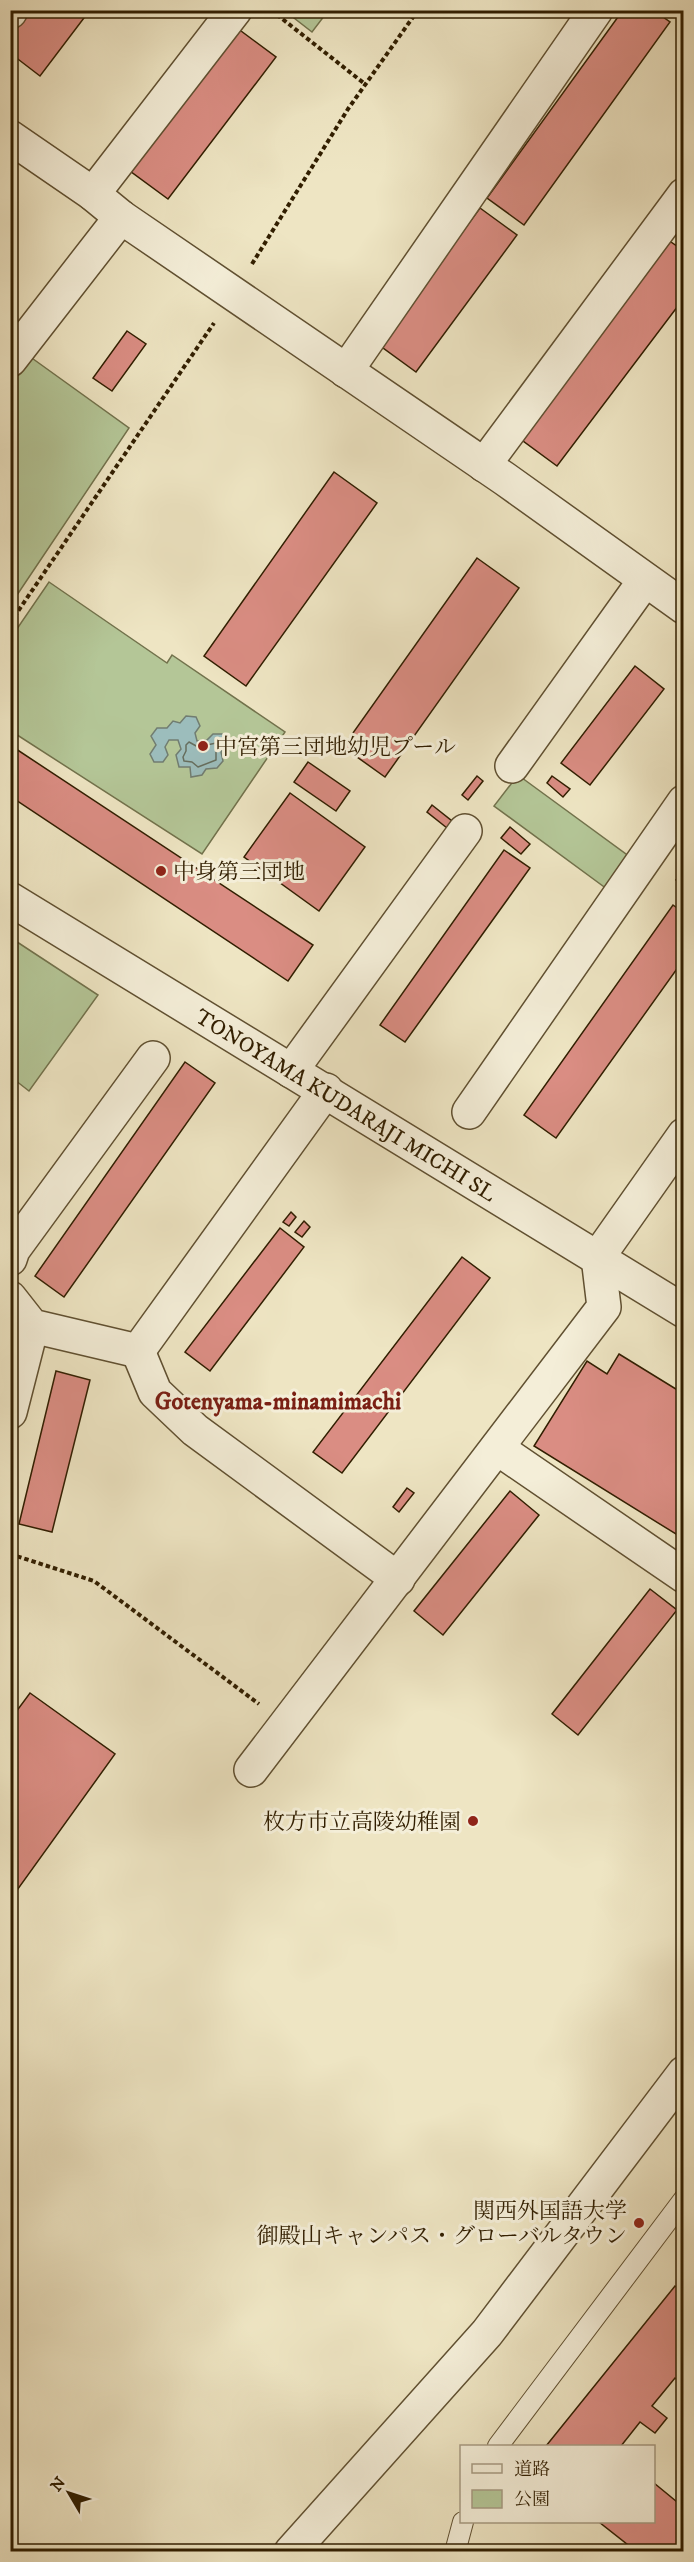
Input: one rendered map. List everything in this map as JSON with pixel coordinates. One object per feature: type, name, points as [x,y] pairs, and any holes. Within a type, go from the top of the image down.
[{"type":"street","points":[[93,194],[235,10]]},
{"type":"street","points":[[346,371],[596,10]]},
{"type":"street","points":[[10,138],[93,194],[121,217],[484,465],[684,607]]},
{"type":"street","points":[[484,465],[684,195]]},
{"type":"street","points":[[10,360],[121,217]]},
{"type":"street","points":[[512,766],[645,580]]},
{"type":"street","points":[[470,1112],[684,802]]},
{"type":"street","points":[[291,1071],[465,831]]},
{"type":"street","name":"TONOYAMA KUDARAJI MICHI SL","points":[[10,899],[291,1071],[326,1090],[684,1311]]},
{"type":"street","points":[[10,1259],[13,1250],[153,1058]]},
{"type":"street","points":[[138,1351],[326,1090]]},
{"type":"street","points":[[251,1770],[604,1307],[598,1257],[684,1135]]},
{"type":"street","points":[[10,1298],[32,1326],[138,1351]]},
{"type":"street","points":[[10,1412],[32,1326]]},
{"type":"street","points":[[138,1351],[155,1392],[195,1430],[398,1579]]},
{"type":"street","points":[[497,1448],[684,1576]]},
{"type":"street","points":[[291,2552],[487,2333],[684,2073]]},
{"type":"lane","points":[[499,2445],[684,2199]]},
{"type":"lane","points":[[455,2552],[463,2523]]},
{"type":"path","points":[[271,10],[365,84]]},
{"type":"path","points":[[10,1554],[94,1581],[286,1724]]},
{"type":"green space","points":[[285,11],[328,11],[312,32]]},
{"type":"green space","points":[[29,356],[129,428],[11,604],[10,381]]},
{"type":"green space","points":[[49,582],[167,663],[172,655],[285,732],[202,854],[11,731],[10,639]]},
{"type":"green space","points":[[518,775],[630,857],[607,889],[494,806]]},
{"type":"green space","points":[[11,938],[98,995],[29,1091],[11,1077]]},
{"type":"water","name":"中宮第三団地幼児プール","points":[[186,716],[196,717],[200,726],[195,733],[197,741],[207,740],[213,734],[224,734],[226,745],[221,752],[223,761],[217,768],[206,769],[202,775],[191,777],[190,767],[179,767],[176,755],[181,749],[178,740],[169,740],[165,747],[168,755],[163,762],[154,762],[150,754],[156,745],[151,736],[157,728],[167,728],[173,721],[180,723]]},
{"type":"building","points":[[29,10],[90,10],[40,76],[10,53],[10,35]]},
{"type":"building","points":[[623,10],[653,10],[670,22],[524,225],[487,198]]},
{"type":"building","points":[[237,28],[276,57],[168,199],[130,171]]},
{"type":"building","points":[[480,208],[517,235],[416,372],[379,345]]},
{"type":"building","points":[[684,219],[684,238],[674,231]]},
{"type":"building","points":[[668,240],[684,251],[684,298],[557,466],[519,438]]},
{"type":"building","points":[[127,331],[146,344],[112,391],[93,378]]},
{"type":"building","points":[[334,472],[377,503],[246,686],[204,656]]},
{"type":"building","points":[[477,558],[519,588],[385,777],[343,747]]},
{"type":"building","points":[[635,666],[664,689],[590,785],[561,763]]},
{"type":"building","name":"中身第三団地","points":[[10,745],[313,945],[288,981],[10,796]]},
{"type":"building","points":[[308,762],[350,791],[336,811],[294,782]]},
{"type":"building","points":[[477,776],[483,781],[468,800],[462,795]]},
{"type":"building","points":[[552,776],[570,789],[563,797],[547,783]]},
{"type":"building","points":[[290,793],[365,847],[319,911],[244,857]]},
{"type":"building","points":[[432,805],[452,821],[447,828],[427,812]]},
{"type":"building","points":[[510,827],[530,844],[521,854],[501,838]]},
{"type":"building","points":[[504,850],[530,868],[405,1042],[380,1025]]},
{"type":"building","points":[[684,871],[684,886],[676,880]]},
{"type":"building","points":[[673,905],[684,913],[684,959],[556,1138],[524,1115]]},
{"type":"building","points":[[185,1062],[215,1083],[64,1297],[35,1276]]},
{"type":"building","points":[[684,1198],[684,1211],[678,1207]]},
{"type":"building","points":[[291,1212],[296,1217],[289,1226],[283,1222]]},
{"type":"building","points":[[304,1221],[310,1227],[302,1237],[295,1232]]},
{"type":"building","points":[[280,1228],[304,1247],[210,1371],[185,1352]]},
{"type":"building","points":[[462,1257],[490,1278],[342,1473],[313,1452]]},
{"type":"building","points":[[619,1354],[684,1394],[684,1539],[534,1446],[587,1361],[607,1374]]},
{"type":"building","points":[[56,1371],[90,1380],[52,1532],[19,1524]]},
{"type":"building","points":[[407,1488],[414,1493],[399,1512],[393,1507]]},
{"type":"building","points":[[510,1491],[539,1515],[443,1635],[414,1611]]},
{"type":"building","points":[[650,1589],[677,1610],[578,1735],[552,1714]]},
{"type":"building","points":[[30,1693],[115,1754],[10,1900],[10,1720]]},
{"type":"building","points":[[675,2286],[684,2292],[684,2385],[675,2378],[652,2406],[667,2418],[655,2433],[640,2422],[622,2445],[547,2445]]},
{"type":"building","points":[[655,2484],[682,2506],[684,2504],[684,2552],[637,2552],[600,2523],[655,2523]]},
{"type":"place","name":"中宮第三団地幼児プール","points":[[203,746]]},
{"type":"place","name":"中身第三団地","points":[[161,871]]},
{"type":"place","name":"枚方市立高陵幼稚園","points":[[473,1821]]},
{"type":"place","name":"関西外国語大学 御殿山キャンパス・グローバルタウン","points":[[639,2223]]},
{"type":"district","name":"Gotenyama-minamimachi","points":[[278,1401]]}]
